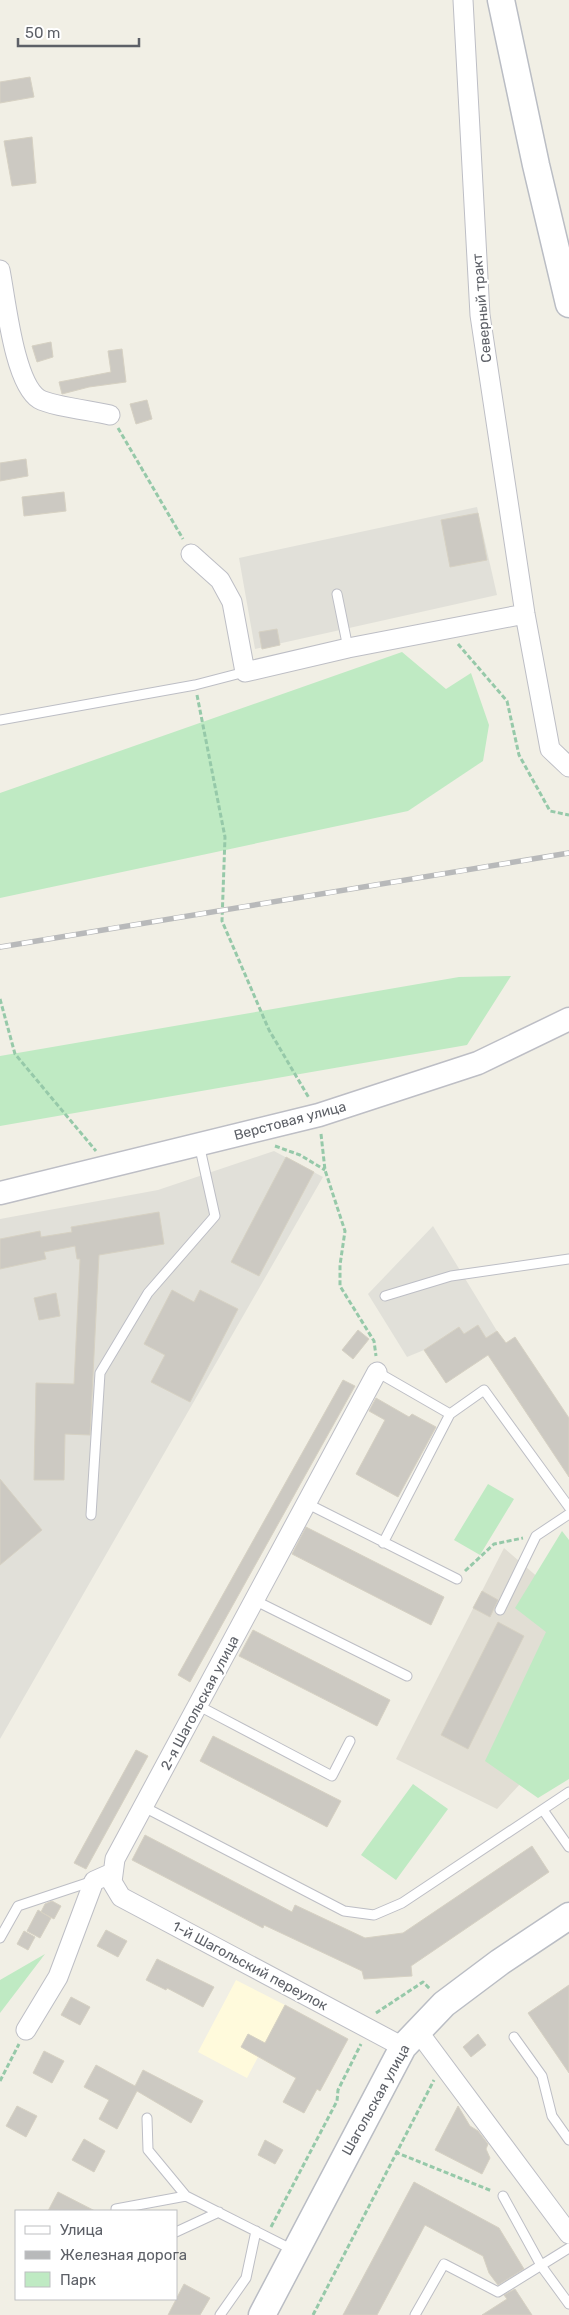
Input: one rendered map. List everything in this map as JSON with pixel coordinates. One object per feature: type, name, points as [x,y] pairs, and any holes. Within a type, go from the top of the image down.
[{"type":"main road","points":[[501,0],[536,165],[569,304]]},
{"type":"main road","name":"Шагольская улица","points":[[262,2315],[410,2038],[444,2004],[500,1962],[569,1916]]},
{"type":"street","name":"Северный тракт","points":[[463,0],[480,315],[525,614],[550,749],[569,768]]},
{"type":"street","points":[[0,270],[18,365],[28,389],[41,400],[110,415]]},
{"type":"street","points":[[191,554],[220,580],[232,602],[245,672],[348,648],[525,614]]},
{"type":"street","name":"Верстовая улица","points":[[0,1193],[319,1114],[478,1064],[569,1019]]},
{"type":"street","name":"2-я Шагольская улица","points":[[112,1873],[115,1859],[377,1372]]},
{"type":"street","points":[[26,2030],[58,1977],[94,1881],[112,1873]]},
{"type":"street","name":"1-й Шагольский переулок","points":[[112,1873],[112,1882],[121,1897],[360,2024],[410,2038]]},
{"type":"street","points":[[410,2038],[444,2062],[569,2234]]},
{"type":"lane","points":[[337,594],[348,648]]},
{"type":"lane","points":[[0,720],[195,685],[245,672]]},
{"type":"lane","points":[[92,1515],[100,1373],[148,1293],[215,1216],[198,1144]]},
{"type":"lane","points":[[385,1296],[451,1276],[569,1259]]},
{"type":"lane","points":[[377,1372],[450,1414]]},
{"type":"lane","points":[[383,1543],[450,1414],[484,1390],[569,1507]]},
{"type":"lane","points":[[306,1504],[457,1579]]},
{"type":"lane","points":[[500,1610],[536,1536],[569,1514]]},
{"type":"lane","points":[[254,1600],[407,1676]]},
{"type":"lane","points":[[199,1706],[332,1776],[350,1741]]},
{"type":"lane","points":[[144,1807],[344,1911],[374,1915],[402,1903],[569,1792]]},
{"type":"lane","points":[[543,1810],[569,1847]]},
{"type":"lane","points":[[0,1938],[18,1906],[94,1881]]},
{"type":"lane","points":[[514,2037],[542,2076],[552,2116],[569,2140]]},
{"type":"lane","points":[[147,2118],[148,2150],[186,2196],[295,2251]]},
{"type":"lane","points":[[116,2210],[186,2196]]},
{"type":"lane","points":[[503,2196],[542,2267],[569,2304]]},
{"type":"lane","points":[[178,2231],[219,2212]]},
{"type":"lane","points":[[220,2315],[246,2278],[256,2231]]},
{"type":"lane","points":[[415,2315],[444,2264],[498,2292],[542,2267],[569,2248]]},
{"type":"path","points":[[110,415],[191,554]]},
{"type":"path","points":[[447,630],[507,700],[519,755],[550,811],[569,814]]},
{"type":"path","points":[[195,685],[224,837],[222,920],[268,1030],[319,1114],[325,1170],[345,1231],[340,1265],[340,1286],[374,1341],[377,1372]]},
{"type":"path","points":[[0,999],[15,1054],[109,1166]]},
{"type":"path","points":[[241,1134],[300,1155],[325,1170]]},
{"type":"path","points":[[457,1579],[494,1544],[536,1536]]},
{"type":"path","points":[[266,2236],[337,2101],[338,2090],[362,2044],[353,2040],[360,2024],[422,1982],[444,2004]]},
{"type":"path","points":[[0,2081],[26,2030]]},
{"type":"path","points":[[313,2315],[395,2152],[444,2062]]},
{"type":"path","points":[[395,2152],[503,2196]]},
{"type":"shaded area","points":[[477,507],[497,595],[255,649],[239,558]]},
{"type":"shaded area","points":[[274,1151],[323,1177],[0,1739],[0,1219],[158,1190]]},
{"type":"shaded area","points":[[433,1226],[497,1331],[486,1338],[478,1325],[464,1334],[459,1327],[424,1350],[407,1357],[368,1294]]},
{"type":"shaded area","points":[[504,1548],[569,1604],[569,1731],[497,1809],[396,1759]]},
{"type":"shaded area","points":[[236,1980],[285,2005],[320,2091],[258,2057],[247,2078],[198,2052]]},
{"type":"green space","points":[[402,652],[446,689],[471,673],[489,725],[483,761],[408,811],[0,898],[0,793]]},
{"type":"green space","points":[[511,976],[467,1045],[0,1126],[0,1056],[459,977]]},
{"type":"green space","points":[[488,1484],[514,1499],[480,1555],[454,1540]]},
{"type":"green space","points":[[562,1531],[569,1540],[569,1779],[538,1798],[485,1761],[546,1632],[515,1608]]},
{"type":"green space","points":[[413,1784],[448,1809],[396,1880],[361,1855]]},
{"type":"green space","points":[[45,1954],[0,2013],[0,1980]]},
{"type":"building","points":[[30,77],[34,97],[0,103],[0,82]]},
{"type":"building","points":[[32,137],[36,183],[12,186],[4,141]]},
{"type":"building","points":[[51,342],[53,357],[37,362],[32,346]]},
{"type":"building","points":[[122,349],[126,382],[89,387],[62,394],[59,382],[111,372],[108,351]]},
{"type":"building","points":[[147,400],[152,419],[136,424],[130,404]]},
{"type":"building","points":[[26,459],[28,476],[0,481],[0,463]]},
{"type":"building","points":[[64,492],[66,511],[24,516],[22,497]]},
{"type":"building","points":[[478,513],[487,560],[450,567],[441,520]]},
{"type":"building","points":[[277,629],[280,645],[262,649],[259,632]]},
{"type":"building","points":[[286,1157],[314,1172],[259,1276],[231,1262]]},
{"type":"building","points":[[159,1212],[164,1244],[99,1255],[90,1435],[65,1434],[64,1480],[34,1480],[36,1383],[74,1384],[80,1259],[77,1259],[75,1246],[44,1252],[46,1259],[0,1269],[0,1239],[40,1231],[41,1237],[72,1232],[71,1227]]},
{"type":"building","points":[[172,1290],[194,1302],[200,1290],[238,1309],[190,1402],[151,1382],[165,1355],[144,1344]]},
{"type":"building","points":[[56,1293],[60,1316],[39,1320],[34,1298]]},
{"type":"building","points":[[478,1325],[486,1338],[497,1331],[506,1343],[515,1337],[569,1418],[569,1477],[488,1355],[446,1383],[424,1350],[459,1327],[464,1334]]},
{"type":"building","points":[[358,1330],[369,1339],[353,1359],[342,1350]]},
{"type":"building","points":[[343,1380],[355,1386],[190,1682],[178,1675]]},
{"type":"building","points":[[376,1398],[409,1417],[412,1414],[436,1427],[398,1497],[356,1474],[385,1420],[369,1411]]},
{"type":"building","points":[[0,1479],[42,1530],[0,1565]]},
{"type":"building","points":[[306,1527],[444,1597],[431,1625],[292,1554]]},
{"type":"building","points":[[482,1591],[498,1600],[490,1617],[473,1608]]},
{"type":"building","points":[[498,1622],[524,1636],[468,1749],[441,1735]]},
{"type":"building","points":[[253,1630],[390,1700],[377,1726],[239,1656]]},
{"type":"building","points":[[213,1736],[341,1801],[327,1827],[200,1761]]},
{"type":"building","points":[[136,1750],[148,1756],[86,1869],[74,1863]]},
{"type":"building","points":[[145,1835],[292,1912],[295,1905],[365,1938],[403,1933],[532,1846],[549,1872],[411,1966],[412,1976],[364,1979],[362,1971],[264,1925],[263,1928],[132,1860]]},
{"type":"building","points":[[52,1901],[61,1906],[54,1919],[41,1912],[45,1904]]},
{"type":"building","points":[[38,1910],[51,1918],[40,1938],[27,1931]]},
{"type":"building","points":[[106,1930],[127,1941],[118,1957],[97,1946]]},
{"type":"building","points":[[24,1931],[35,1937],[28,1950],[17,1944]]},
{"type":"building","points":[[157,1959],[214,1987],[203,2007],[167,1988],[166,1990],[146,1980]]},
{"type":"building","points":[[569,1985],[569,2073],[528,2013]]},
{"type":"building","points":[[71,1997],[90,2007],[80,2025],[61,2015]]},
{"type":"building","points":[[285,2005],[348,2039],[320,2091],[317,2089],[304,2113],[283,2102],[296,2078],[241,2047],[248,2034],[265,2043]]},
{"type":"building","points":[[478,2034],[486,2045],[471,2057],[463,2047]]},
{"type":"building","points":[[44,2051],[64,2061],[52,2083],[33,2073]]},
{"type":"building","points":[[96,2065],[135,2086],[143,2070],[203,2101],[191,2123],[137,2091],[117,2129],[99,2119],[109,2100],[84,2087]]},
{"type":"building","points":[[17,2106],[37,2116],[26,2137],[6,2126]]},
{"type":"building","points":[[458,2106],[470,2126],[478,2131],[488,2144],[486,2149],[490,2158],[482,2174],[435,2150]]},
{"type":"building","points":[[84,2139],[105,2151],[94,2172],[72,2160]]},
{"type":"building","points":[[265,2140],[283,2150],[275,2164],[258,2155]]},
{"type":"building","points":[[414,2182],[499,2228],[524,2269],[498,2285],[489,2273],[483,2256],[425,2225],[377,2315],[343,2315]]},
{"type":"building","points":[[58,2192],[93,2210],[49,2210]]},
{"type":"building","points":[[184,2284],[210,2298],[200,2315],[168,2315],[176,2300],[178,2300],[178,2296]]},
{"type":"building","points":[[515,2289],[532,2315],[482,2315],[507,2299],[504,2295]]},
{"type":"railway","points":[[0,947],[569,853]]}]
